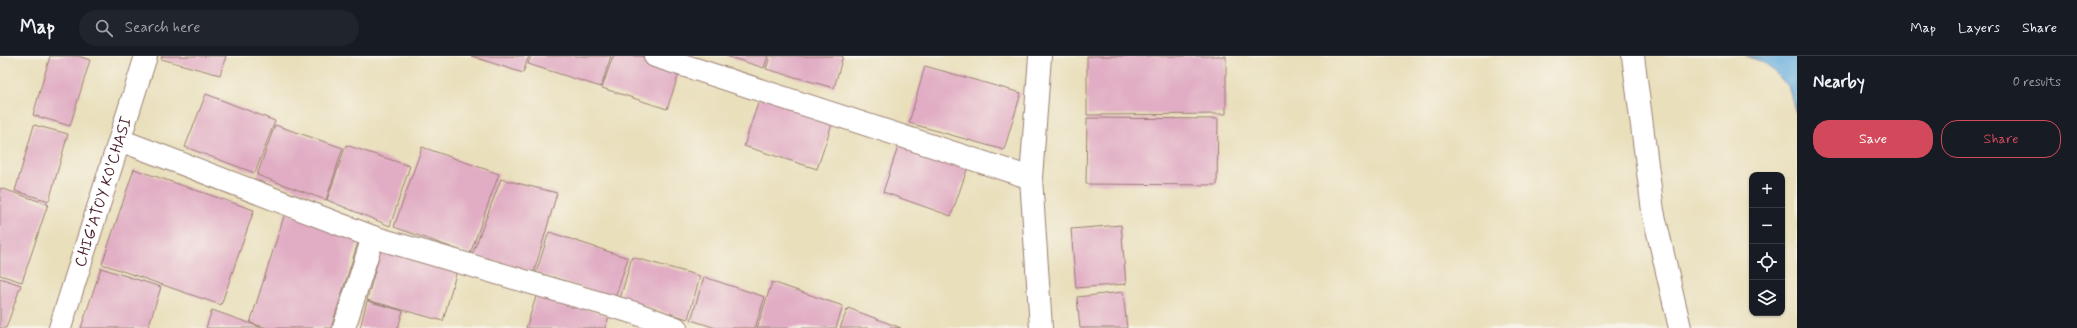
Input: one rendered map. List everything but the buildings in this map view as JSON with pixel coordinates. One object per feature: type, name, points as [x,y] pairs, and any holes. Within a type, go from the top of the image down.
[{"type":"street","name":"CHIG'ATOY KO'CHASI","points":[[60,328],[146,56]]},
{"type":"street","points":[[655,56],[1031,178]]},
{"type":"street","points":[[1040,56],[1031,178],[1041,328]]},
{"type":"street","points":[[1633,56],[1654,211],[1680,328]]},
{"type":"street","points":[[120,140],[373,236],[632,320],[676,328]]},
{"type":"street","points":[[344,328],[373,236]]},
{"type":"water","points":[[1745,56],[1797,56],[1797,117],[1788,86],[1764,62]]}]
